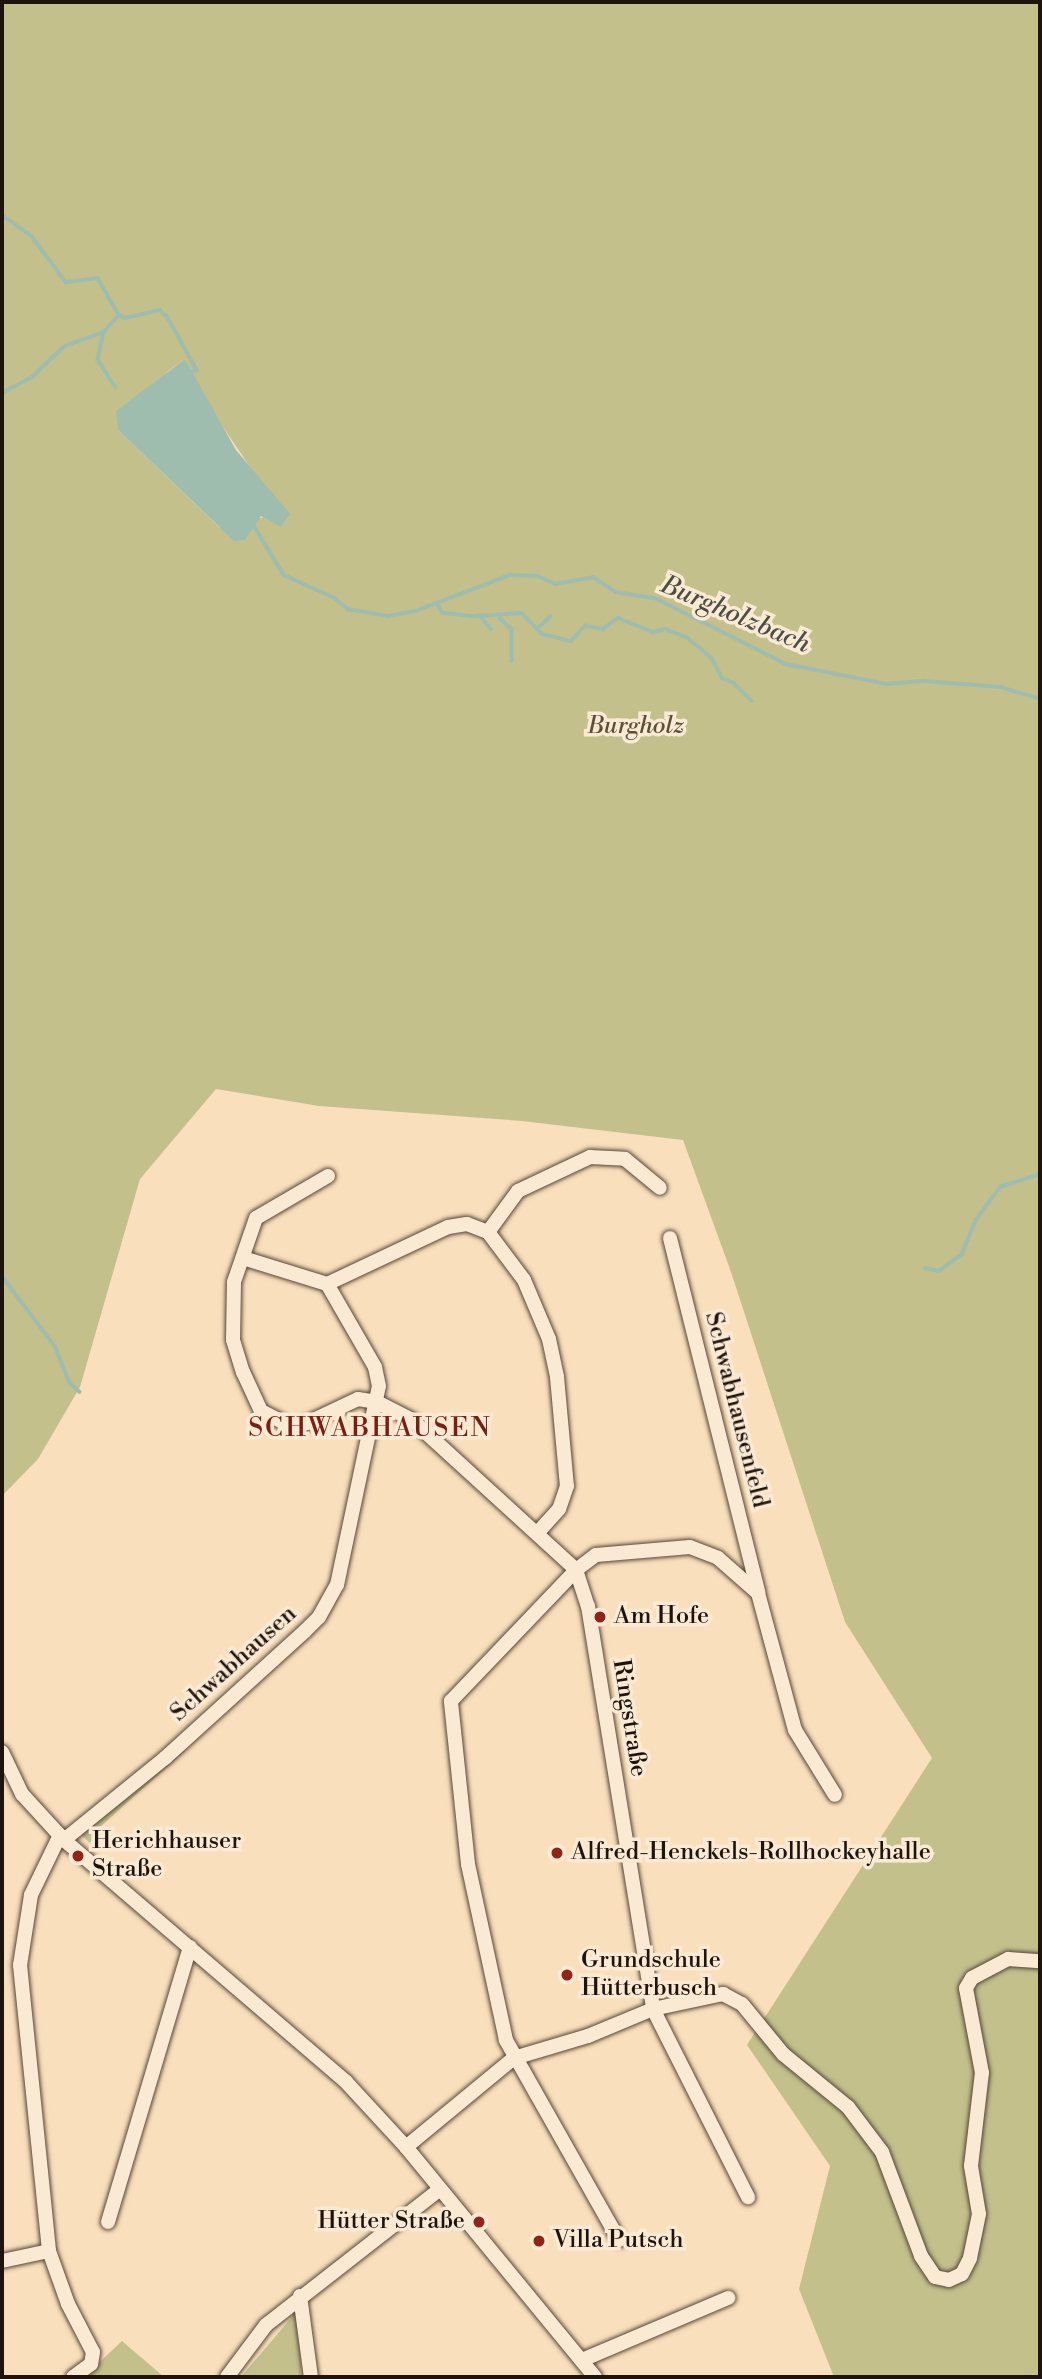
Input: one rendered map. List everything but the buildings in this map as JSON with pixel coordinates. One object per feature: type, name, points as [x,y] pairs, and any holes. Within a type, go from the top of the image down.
[{"type":"street","points":[[488,1232],[518,1191],[590,1157],[625,1159],[660,1188]]},
{"type":"street","points":[[328,1175],[261,1213],[234,1282],[233,1340],[261,1411],[273,1420],[297,1426],[358,1399],[377,1402]]},
{"type":"street","points":[[243,1258],[327,1284],[448,1227],[467,1224],[488,1232],[524,1280],[549,1339],[557,1377],[568,1463],[566,1486],[559,1509],[538,1532]]},
{"type":"street","name":"Schwabhausenfeld","points":[[670,1238],[758,1593],[795,1730],[835,1795]]},
{"type":"street","name":"Schwabhausen","points":[[62,1837],[165,1758],[319,1617],[337,1584],[348,1549],[377,1402],[375,1367],[327,1284]]},
{"type":"street","name":"Ringstraße","points":[[377,1402],[436,1438],[576,1570],[588,1606],[653,2008],[748,2197]]},
{"type":"street","points":[[620,2240],[506,2040],[468,1864],[449,1710],[451,1701],[576,1570],[596,1555],[690,1547],[718,1558],[758,1593]]},
{"type":"street","points":[[2,1752],[22,1794],[62,1837],[346,2082],[406,2147],[595,2377]]},
{"type":"street","points":[[62,1837],[31,1895],[20,1965],[49,2250],[68,2304],[93,2352],[90,2364],[72,2377]]},
{"type":"street","points":[[108,2222],[190,1947]]},
{"type":"street","points":[[406,2147],[514,2058],[587,2036],[653,2008],[715,1993],[742,2004],[783,2054],[848,2107],[882,2152],[921,2256],[935,2277],[949,2280],[962,2274],[970,2258],[979,2214],[971,2166],[982,2073],[966,1988],[972,1978],[1008,1959],[1040,1961]]},
{"type":"street","points":[[227,2377],[266,2325],[439,2190]]},
{"type":"street","points":[[2,2261],[49,2250]]},
{"type":"street","points":[[300,2296],[311,2377]]},
{"type":"street","points":[[582,2360],[728,2298]]},
{"type":"green space","name":"Burgholz","points":[[2,2],[1040,2],[1040,2377],[834,2377],[799,2289],[830,2166],[747,2045],[932,1758],[845,1622],[731,1272],[683,1140],[522,1121],[319,1106],[216,1089],[140,1179],[80,1387],[38,1459],[2,1496]],"holes":[[[185,359],[213,412],[256,476],[264,517],[220,528],[118,430],[167,372]]]},
{"type":"green space","points":[[182,1747],[185,1751],[100,1827],[90,1843],[79,1833]]},
{"type":"green space","points":[[297,2311],[302,2377],[241,2377]]},
{"type":"green space","points":[[122,2341],[164,2377],[89,2377],[87,2374]]},
{"type":"shaded area","points":[[185,359],[236,450],[290,514],[281,527],[261,516],[245,540],[234,541],[118,430],[116,411]]},
{"type":"waterway","name":"Burgholzbach","points":[[2,215],[31,235],[66,282],[98,278],[119,315],[125,318],[160,310],[167,316],[197,370],[192,372]]},
{"type":"waterway","points":[[2,393],[32,377],[65,346],[104,332],[119,315]]},
{"type":"waterway","points":[[104,332],[98,360],[116,388]]},
{"type":"waterway","name":"Burgholzbach","points":[[253,524],[284,575],[335,598],[348,609],[388,616],[416,611],[510,575],[538,576],[555,584],[593,577],[616,592],[655,598],[786,664],[887,684],[924,681],[1001,687],[1040,699]]},
{"type":"waterway","points":[[438,605],[443,613],[474,616],[522,613],[542,634],[571,641],[585,626],[603,629],[618,618],[653,632],[665,629],[688,638],[712,658],[722,678],[734,683],[752,701]]},
{"type":"waterway","points":[[480,615],[491,629]]},
{"type":"waterway","points":[[537,629],[550,617]]},
{"type":"waterway","points":[[500,618],[512,629],[512,661]]},
{"type":"waterway","points":[[925,1268],[939,1271],[962,1254],[976,1220],[1000,1187],[1040,1174]]},
{"type":"waterway","points":[[2,1276],[55,1346],[70,1383],[80,1392]]},
{"type":"place","name":"Am Hofe","points":[[600,1617]]},
{"type":"place","name":"Alfred-Henckels-Rollhockeyhalle","points":[[557,1853]]},
{"type":"place","name":"Herichhauser Straße","points":[[78,1856]]},
{"type":"place","name":"Grundschule Hütterbusch","points":[[567,1975]]},
{"type":"place","name":"Hütter Straße","points":[[479,2222]]},
{"type":"place","name":"Villa Putsch","points":[[539,2241]]},
{"type":"district","name":"SCHWABHAUSEN","points":[[370,1429]]}]
